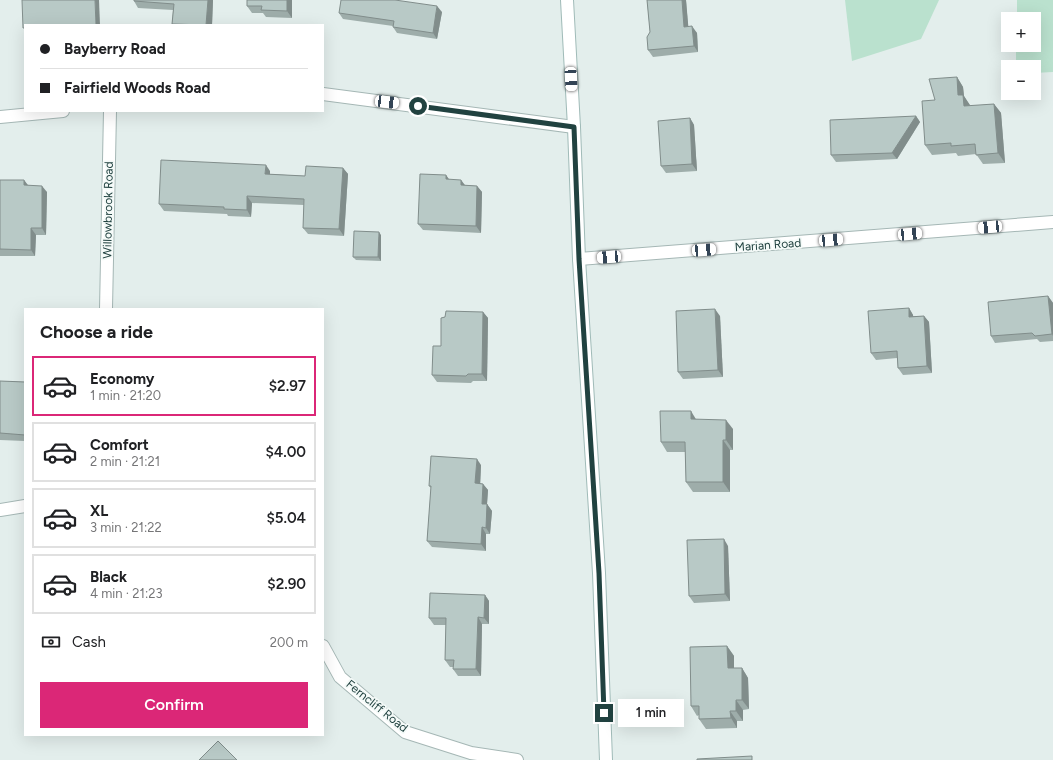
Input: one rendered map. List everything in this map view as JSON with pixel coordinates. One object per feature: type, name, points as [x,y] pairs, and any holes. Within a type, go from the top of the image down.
[{"type":"street","points":[[567,0],[579,259],[599,573],[606,760]]},
{"type":"street","points":[[324,94],[574,127]]},
{"type":"street","points":[[0,117],[52,112]]},
{"type":"street","name":"Willowbrook Road","points":[[106,308],[110,112]]},
{"type":"street","name":"Marian Road","points":[[579,259],[1053,222]]},
{"type":"street","points":[[0,510],[24,506]]},
{"type":"street","name":"Ferncliff Road","points":[[324,648],[340,676],[405,732],[471,753],[517,760]]},
{"type":"green space","points":[[845,0],[939,0],[921,39],[852,61]]},
{"type":"green space","points":[[1017,0],[1053,0],[1053,72],[1041,73],[1041,60],[1016,60],[1016,52],[1041,52],[1041,12],[1017,12]]},
{"type":"building","points":[[22,0],[95,0],[96,24],[24,24],[23,28]]},
{"type":"building","points":[[208,0],[206,24],[172,24],[174,4],[134,1]]},
{"type":"building","points":[[247,0],[287,0],[287,11],[261,10],[262,6],[247,6]]},
{"type":"building","points":[[341,0],[395,0],[437,6],[433,33],[393,27],[394,21],[339,13]]},
{"type":"building","points":[[647,0],[682,0],[684,27],[692,26],[694,46],[648,50],[647,37],[650,32]]},
{"type":"building","points":[[957,77],[958,95],[963,95],[964,106],[994,104],[998,153],[976,155],[975,144],[951,146],[951,143],[925,145],[922,101],[935,100],[929,79]]},
{"type":"building","points":[[916,116],[892,153],[831,155],[830,120]]},
{"type":"building","points":[[690,118],[692,164],[661,166],[658,121]]},
{"type":"building","points":[[161,160],[266,165],[265,174],[305,176],[306,166],[343,168],[339,229],[303,228],[304,199],[247,196],[247,210],[224,209],[224,207],[159,204]]},
{"type":"building","points":[[420,174],[446,175],[446,179],[461,180],[461,185],[477,186],[476,226],[418,224]]},
{"type":"building","points":[[0,180],[24,180],[24,185],[42,186],[42,228],[31,228],[31,250],[0,249]]},
{"type":"building","points":[[354,231],[379,232],[378,257],[353,257]]},
{"type":"building","points":[[1048,296],[1052,334],[1035,336],[1032,333],[991,336],[988,302]]},
{"type":"building","points":[[909,308],[909,317],[924,316],[927,366],[898,368],[897,351],[871,353],[868,311]]},
{"type":"building","points":[[715,309],[718,370],[678,372],[676,311]]},
{"type":"building","points":[[446,311],[483,312],[482,374],[468,374],[466,376],[432,375],[433,346],[441,346],[441,318],[445,317]]},
{"type":"building","points":[[0,381],[24,382],[24,435],[0,433]]},
{"type":"building","points":[[660,411],[691,411],[691,419],[726,420],[726,440],[723,440],[723,482],[686,482],[685,442],[661,442]]},
{"type":"building","points":[[431,456],[477,459],[475,483],[483,484],[482,504],[487,504],[486,528],[482,527],[481,544],[427,541],[431,486],[429,486]]},
{"type":"building","points":[[724,539],[725,594],[689,596],[687,540]]},
{"type":"building","points":[[430,593],[485,595],[484,618],[478,617],[476,669],[453,669],[454,660],[445,660],[446,618],[429,618]]},
{"type":"building","points":[[727,646],[728,668],[742,668],[742,700],[736,700],[736,711],[730,711],[731,718],[699,719],[699,706],[691,706],[690,647]]},
{"type":"building","points":[[218,741],[237,760],[199,760]]},
{"type":"building","points":[[752,756],[752,760],[697,760],[697,759]]},
{"type":"route","points":[[418,106],[574,127],[579,259],[599,573],[604,713]]}]
